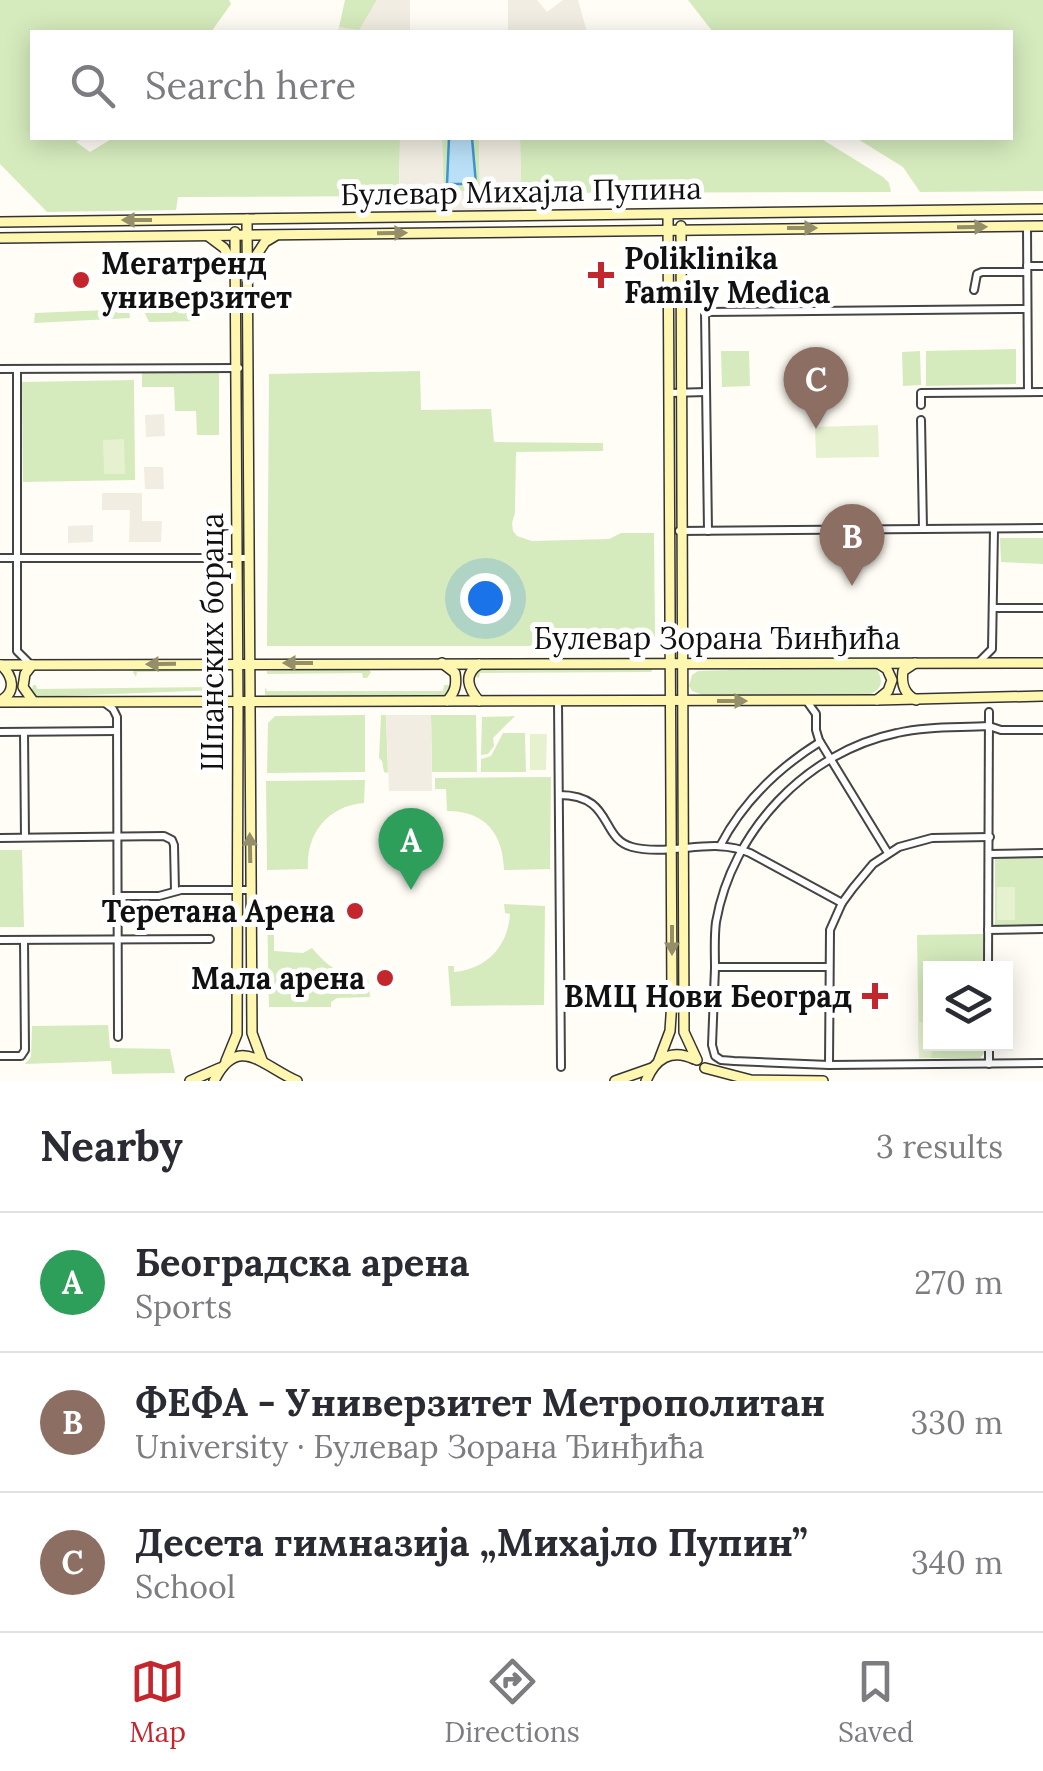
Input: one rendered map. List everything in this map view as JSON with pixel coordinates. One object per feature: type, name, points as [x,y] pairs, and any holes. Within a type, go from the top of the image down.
[{"type":"street","name":"Булевар Михајла Пупина","points":[[0,222],[1043,208]]},
{"type":"street","points":[[901,211],[901,228]]},
{"type":"street","points":[[646,1081],[670,1032],[668,214]]},
{"type":"street","points":[[680,215],[684,1032],[696,1060]]},
{"type":"street","points":[[462,217],[463,232]]},
{"type":"street","name":"Шпанских бораца","points":[[234,219],[238,663],[251,890],[252,1033],[262,1060]]},
{"type":"street","name":"Шпанских бораца","points":[[214,1081],[237,1034],[243,701],[250,663],[247,219]]},
{"type":"street","points":[[1027,226],[1028,392]]},
{"type":"street","name":"Булевар Михајла Пупина","points":[[0,238],[1043,226]]},
{"type":"street","points":[[248,272],[256,252],[279,234]]},
{"type":"street","points":[[205,235],[224,248],[235,271]]},
{"type":"street","points":[[974,290],[977,274],[982,272],[1043,266]]},
{"type":"street","points":[[708,530],[706,312],[1027,310]]},
{"type":"street","points":[[0,369],[248,368]]},
{"type":"street","points":[[17,369],[17,651],[32,665],[25,674],[23,687],[34,702]]},
{"type":"street","points":[[670,394],[706,392]]},
{"type":"street","points":[[921,405],[921,393],[1043,392]]},
{"type":"street","points":[[921,420],[923,530]]},
{"type":"street","points":[[994,528],[992,650],[1002,662]]},
{"type":"street","points":[[670,531],[1043,528]]},
{"type":"street","points":[[0,558],[249,558]]},
{"type":"street","points":[[992,608],[1043,608]]},
{"type":"street","points":[[979,662],[992,650]]},
{"type":"street","points":[[0,701],[12,685],[10,674],[1,665],[17,651]]},
{"type":"street","points":[[442,662],[455,673],[453,694],[447,701]]},
{"type":"street","points":[[480,701],[468,680],[481,662]]},
{"type":"street","points":[[916,700],[906,692],[902,680],[903,671],[917,662]]},
{"type":"street","name":"Булевар Зорана Ђинђића","points":[[1,665],[1043,663]]},
{"type":"street","points":[[878,700],[888,691],[892,680],[887,669],[879,664]]},
{"type":"street","points":[[988,961],[989,712],[1000,696]]},
{"type":"street","name":"Булевар Зорана Ђинђића","points":[[0,701],[916,700],[1043,696]]},
{"type":"street","points":[[977,697],[989,712]]},
{"type":"street","points":[[806,700],[816,714],[820,742],[888,853]]},
{"type":"street","points":[[816,714],[829,700]]},
{"type":"street","points":[[558,701],[560,1067]]},
{"type":"street","points":[[103,702],[117,716]]},
{"type":"street","points":[[118,1037],[117,716],[130,702]]},
{"type":"street","points":[[1043,730],[1000,730],[989,726],[898,732],[831,760],[777,802],[743,850],[720,907],[715,930],[712,1045],[721,1060],[734,1061],[829,1065],[1043,1064]]},
{"type":"street","points":[[0,732],[117,732]]},
{"type":"street","points":[[24,732],[25,837]]},
{"type":"street","points":[[720,846],[763,786],[820,742]]},
{"type":"street","points":[[559,796],[582,797],[594,804],[628,846],[720,846],[743,850],[842,904]]},
{"type":"street","points":[[0,838],[164,836],[174,845],[174,891]]},
{"type":"street","points":[[829,1065],[830,930],[842,904],[863,875],[898,847],[922,840],[990,837]]},
{"type":"street","points":[[990,854],[1043,853]]},
{"type":"street","points":[[118,896],[251,890]]},
{"type":"street","points":[[988,930],[1043,930]]},
{"type":"street","points":[[0,1056],[18,1056],[25,1050],[24,939]]},
{"type":"street","points":[[0,940],[210,939]]},
{"type":"street","points":[[715,967],[828,967]]},
{"type":"street","points":[[989,1051],[989,1064]]},
{"type":"street","points":[[615,1081],[668,1055],[680,1054],[696,1060],[712,1081]]},
{"type":"street","points":[[190,1081],[241,1056],[254,1056],[297,1081]]},
{"type":"street","points":[[272,1068],[278,1081]]},
{"type":"street","points":[[705,1068],[740,1079],[822,1081]]},
{"type":"green space","points":[[0,0],[229,0],[231,4],[212,30],[30,30],[30,140],[79,140],[76,142],[90,152],[110,140],[400,140],[399,196],[178,197],[176,210],[47,212],[0,164]]},
{"type":"green space","points":[[345,0],[377,0],[360,30],[339,27]]},
{"type":"green space","points":[[688,0],[1043,0],[1043,191],[920,192],[903,167],[859,140],[1013,140],[1013,30],[711,30]]},
{"type":"green space","points":[[442,140],[479,140],[480,191],[443,192]]},
{"type":"green space","points":[[520,140],[823,140],[883,177],[891,192],[521,193]]},
{"type":"green space","points":[[129,309],[130,318],[34,323],[35,313]]},
{"type":"green space","points":[[143,309],[191,309],[197,321],[149,322]]},
{"type":"green space","points":[[1016,349],[1016,384],[926,386],[926,351]]},
{"type":"green space","points":[[721,351],[749,351],[750,386],[722,387]]},
{"type":"green space","points":[[920,351],[921,385],[903,386],[902,352]]},
{"type":"green space","points":[[420,371],[421,410],[491,409],[494,442],[603,443],[603,451],[516,452],[513,531],[532,541],[609,539],[621,533],[654,533],[655,636],[650,643],[267,646],[269,374]]},
{"type":"green space","points":[[142,372],[219,372],[219,435],[197,435],[196,411],[175,411],[174,387],[142,387]]},
{"type":"green space","points":[[134,380],[135,480],[23,482],[22,382]]},
{"type":"green space","points":[[878,425],[879,457],[816,458],[815,427]]},
{"type":"green space","points":[[124,439],[125,474],[104,474],[103,440]]},
{"type":"green space","points":[[1000,538],[1043,538],[1043,564],[1001,562]]},
{"type":"green space","points":[[219,666],[219,690],[36,697],[31,694],[33,685],[37,689],[209,687],[210,683],[215,687],[216,673],[210,676],[210,671],[137,672],[136,677],[133,672],[134,668]]},
{"type":"green space","points":[[367,667],[371,672],[367,678],[362,673],[267,674],[267,671]]},
{"type":"green space","points":[[486,667],[654,667],[651,672],[480,673],[479,678],[472,675]]},
{"type":"green space","points":[[876,668],[881,681],[877,690],[868,695],[708,697],[689,686],[692,675],[698,671]]},
{"type":"green space","points":[[444,685],[449,685],[450,691],[434,696],[265,695],[265,687],[267,691],[443,691]]},
{"type":"green space","points":[[365,715],[365,772],[267,773],[268,723],[275,716]]},
{"type":"green space","points":[[381,715],[386,715],[388,773],[379,758]]},
{"type":"green space","points":[[431,715],[476,715],[477,772],[432,772]]},
{"type":"green space","points":[[515,716],[493,738],[494,746],[488,754],[481,755],[482,717]]},
{"type":"green space","points":[[503,733],[525,733],[526,772],[481,772],[481,759],[491,756]]},
{"type":"green space","points":[[530,734],[547,734],[546,770],[530,770]]},
{"type":"green space","points":[[551,777],[550,869],[504,870],[496,835],[472,815],[447,811],[446,789],[435,789],[435,778]]},
{"type":"green space","points":[[365,780],[364,803],[330,816],[315,833],[308,869],[267,870],[266,781]]},
{"type":"green space","points":[[0,850],[22,850],[24,927],[0,927]]},
{"type":"green space","points":[[995,857],[1043,857],[1043,926],[995,926]]},
{"type":"green space","points":[[997,887],[1015,887],[1015,920],[997,920]]},
{"type":"green space","points":[[504,904],[545,906],[544,1005],[451,1006],[448,966],[454,966],[454,972],[466,970],[494,954],[508,926],[510,914],[505,913]]},
{"type":"green space","points":[[267,908],[274,909],[274,951],[303,953],[312,948],[337,970],[368,978],[370,997],[337,998],[331,1007],[269,1007]]},
{"type":"green space","points":[[983,934],[984,961],[923,961],[923,1051],[986,1051],[980,1058],[919,1058],[917,935]]},
{"type":"green space","points":[[918,1022],[923,1022],[923,1051],[932,1051],[930,1058],[919,1058]]},
{"type":"green space","points":[[108,1025],[110,1048],[170,1049],[175,1073],[112,1074],[111,1061],[25,1064],[31,1057],[32,1026]]},
{"type":"shaded area","points":[[377,0],[410,0],[410,30],[359,30]]},
{"type":"shaded area","points":[[508,0],[537,0],[547,12],[563,0],[578,0],[586,30],[508,30]]},
{"type":"shaded area","points":[[400,140],[442,140],[444,192],[480,191],[479,140],[520,140],[522,216],[399,216]]},
{"type":"shaded area","points":[[164,414],[165,436],[146,437],[145,415]]},
{"type":"shaded area","points":[[144,467],[163,467],[164,489],[145,489]]},
{"type":"shaded area","points":[[102,493],[142,493],[142,521],[162,521],[161,542],[129,542],[130,510],[102,510]]},
{"type":"shaded area","points":[[93,525],[93,542],[68,543],[68,526]]},
{"type":"shaded area","points":[[386,715],[431,715],[432,791],[389,791]]},
{"type":"water","points":[[449,140],[472,140],[476,184],[447,184]]},
{"type":"place","name":"Poliklinika Family Medica","points":[[601,275]]},
{"type":"place","name":"Мегатренд универзитет","points":[[81,280]]},
{"type":"place","name":"Десета гимназија „Михајло Пупин”","points":[[816,429]]},
{"type":"place","name":"ФЕФА - Универзитет Метрополитан","points":[[852,586]]},
{"type":"place","name":"Београдска арена","points":[[411,890]]},
{"type":"place","name":"Теретана Арена","points":[[355,911]]},
{"type":"place","name":"Мала арена","points":[[385,978]]},
{"type":"place","name":"ВМЦ Нови Београд","points":[[875,996]]}]
